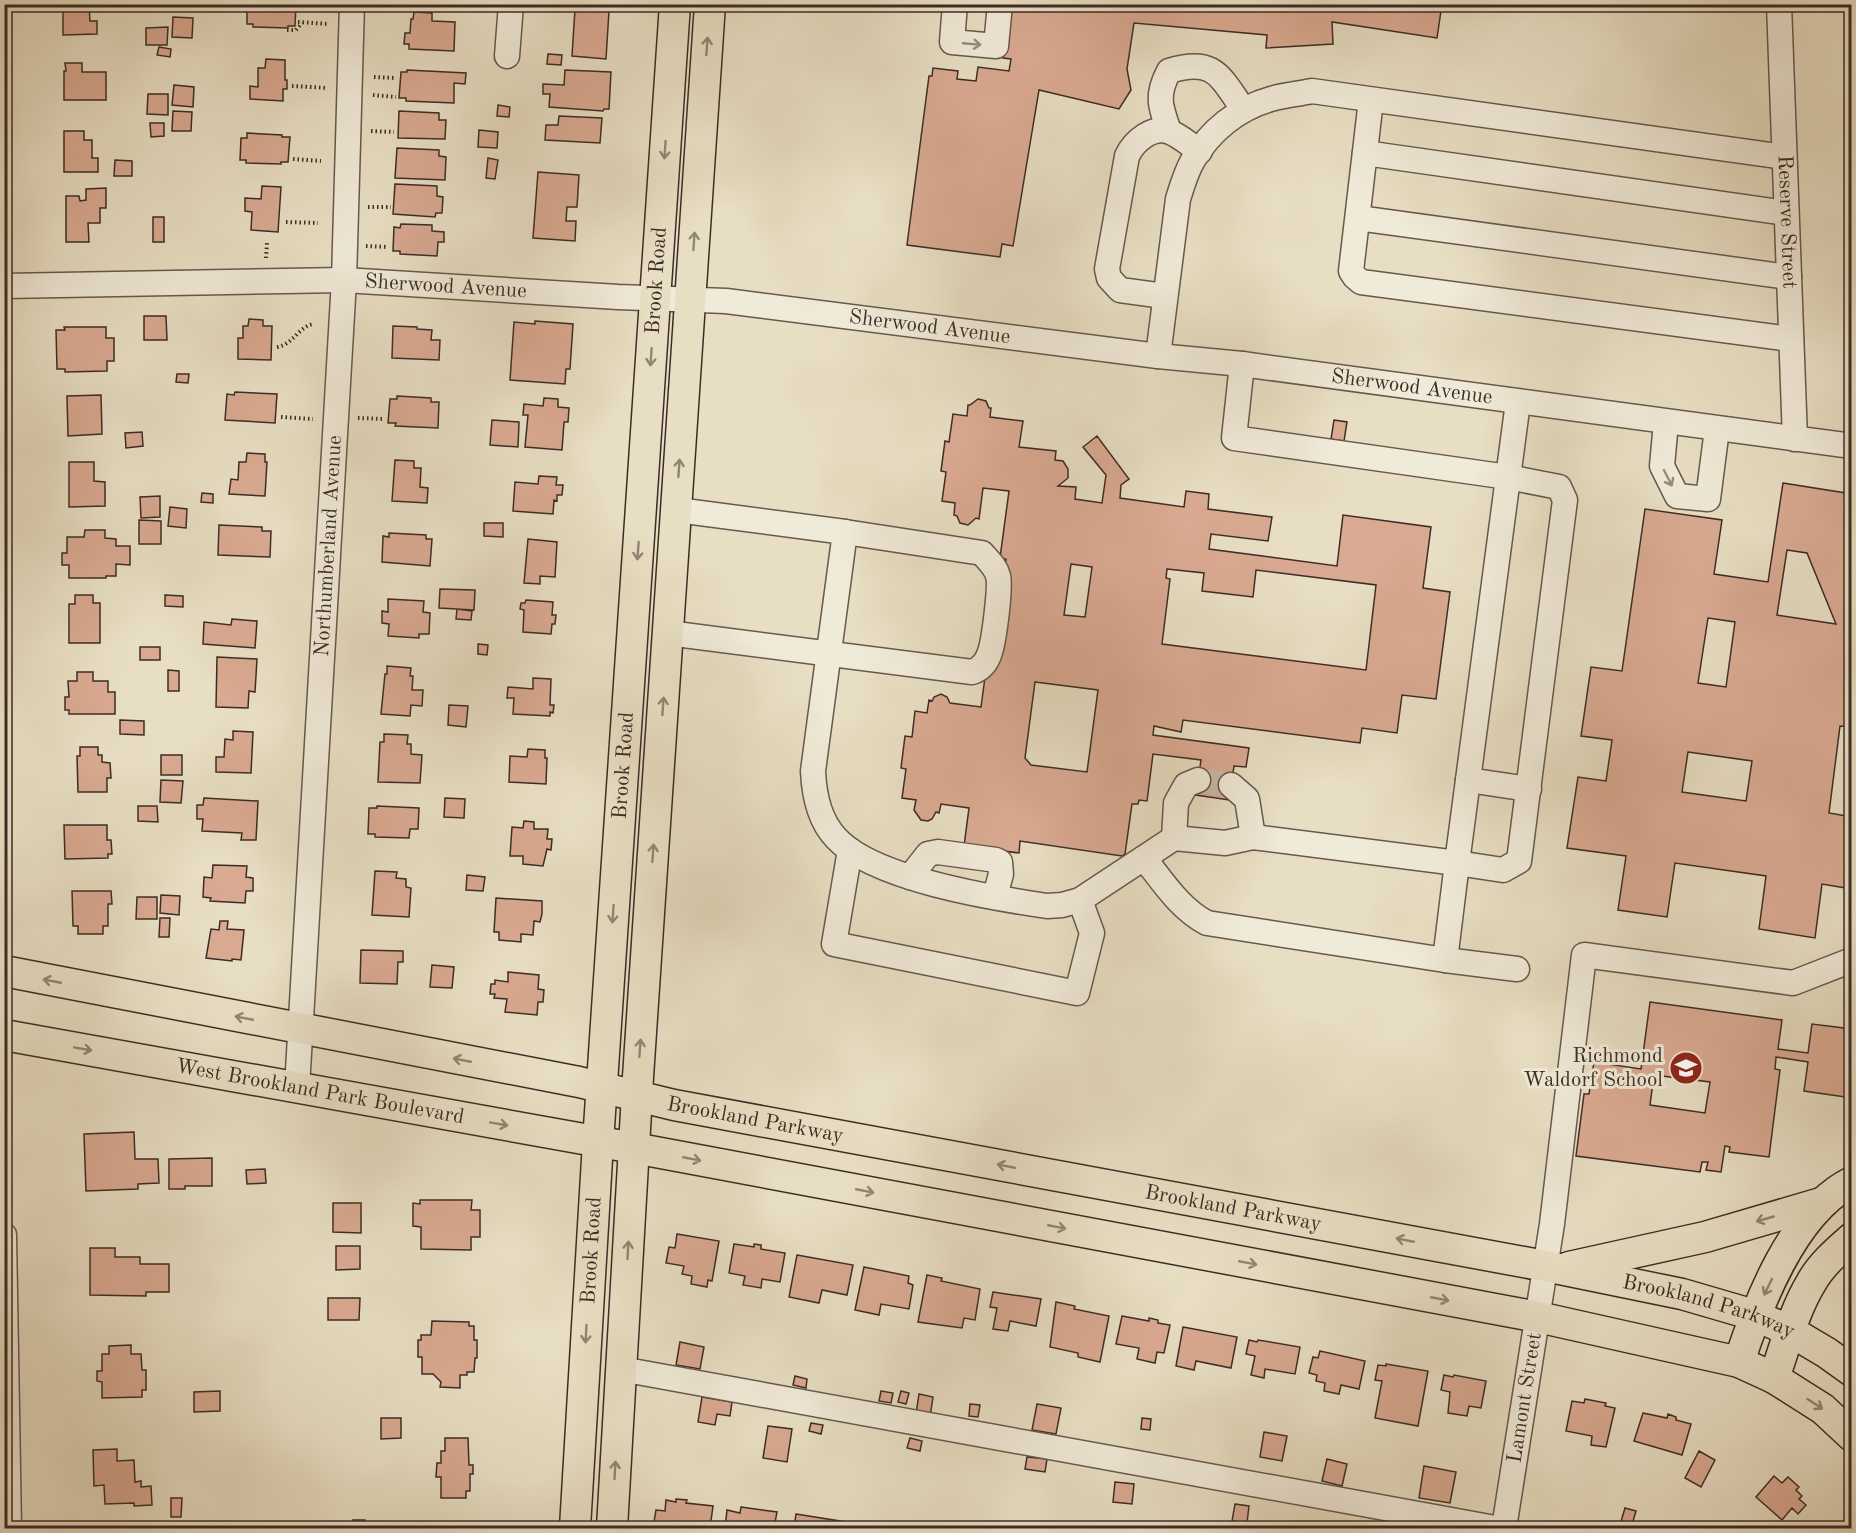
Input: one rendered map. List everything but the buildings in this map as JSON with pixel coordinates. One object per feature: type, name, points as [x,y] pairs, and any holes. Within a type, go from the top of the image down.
[{"type":"main road","name":"Brook Road","points":[[575,1528],[601,1087],[675,4]]},
{"type":"main road","name":"Brook Road","points":[[612,1528],[637,1096],[710,4]]},
{"type":"main road","points":[[4,971],[601,1087]]},
{"type":"main road","name":"West Brookland Park Boulevard","points":[[4,1035],[634,1148]]},
{"type":"main road","name":"Brookland Parkway","points":[[601,1087],[674,1105],[1682,1294],[1754,1315],[1790,1331],[1827,1353],[1851,1371]]},
{"type":"main road","name":"Brookland Parkway","points":[[634,1148],[1538,1317],[1738,1362],[1774,1378],[1822,1409],[1851,1436]]},
{"type":"main road","points":[[1738,1362],[1754,1315],[1778,1266],[1821,1203],[1851,1182]]},
{"type":"main road","points":[[1552,1268],[1705,1237],[1821,1203]]},
{"type":"main road","points":[[1774,1378],[1790,1331],[1811,1282],[1836,1251],[1851,1238]]},
{"type":"street","name":"Northumberland Avenue","points":[[297,1088],[344,280],[352,4]]},
{"type":"street","points":[[507,56],[511,4]]},
{"type":"street","points":[[955,4],[952,42],[996,46],[1000,4]]},
{"type":"street","name":"Reserve Street","points":[[1779,4],[1795,439]]},
{"type":"street","points":[[1200,151],[1169,131],[1160,107],[1161,87],[1169,71],[1188,66],[1205,67],[1220,76],[1243,109]]},
{"type":"street","points":[[1158,356],[1178,199],[1186,174],[1200,151],[1219,128],[1243,109],[1271,99],[1312,92],[1784,157]]},
{"type":"street","points":[[1371,100],[1352,271],[1361,282],[1791,339]]},
{"type":"street","points":[[1164,296],[1120,290],[1109,278],[1107,269],[1126,156],[1130,148],[1142,137],[1155,132],[1169,131]]},
{"type":"street","points":[[1365,153],[1786,213]]},
{"type":"street","points":[[1358,218],[1789,277]]},
{"type":"street","name":"Sherwood Avenue","points":[[4,286],[344,280],[726,301],[1158,356],[1242,364],[1851,446]]},
{"type":"street","points":[[845,532],[813,784],[820,813],[827,826],[837,839],[862,858],[910,877],[945,887],[1047,906],[1080,900],[1174,838],[1225,843],[1253,837],[1503,870],[1519,861],[1566,500],[1559,487],[1508,477],[1234,438],[1242,364]]},
{"type":"street","points":[[1445,960],[1518,402]]},
{"type":"street","points":[[1666,422],[1662,466],[1677,496],[1708,499],[1717,429]]},
{"type":"street","points":[[668,633],[972,672],[980,669],[990,652],[999,588],[998,577],[993,565],[982,553],[676,510]]},
{"type":"street","points":[[1174,838],[1176,803],[1186,785],[1198,780]]},
{"type":"street","points":[[1468,780],[1529,789]]},
{"type":"street","points":[[1232,785],[1247,799],[1253,837]]},
{"type":"street","points":[[850,850],[834,944],[1077,993],[1092,933],[1080,900]]},
{"type":"street","points":[[910,877],[928,854],[938,852],[996,860],[1002,867],[995,896]]},
{"type":"street","points":[[1144,858],[1181,904],[1193,916],[1207,923],[1517,969]]},
{"type":"street","name":"Lamont Street","points":[[1504,1528],[1538,1317],[1552,1268],[1554,1212],[1584,955],[1793,983],[1851,960]]},
{"type":"street","points":[[4,1235],[9,1528]]},
{"type":"street","points":[[621,1369],[1495,1528]]},
{"type":"path","points":[[287,30],[296,30],[300,22],[327,24]]},
{"type":"path","points":[[374,77],[396,78]]},
{"type":"path","points":[[292,86],[334,88]]},
{"type":"path","points":[[373,95],[396,97]]},
{"type":"path","points":[[371,131],[394,132]]},
{"type":"path","points":[[293,159],[321,161]]},
{"type":"path","points":[[358,207],[391,207]]},
{"type":"path","points":[[286,222],[318,223]]},
{"type":"path","points":[[266,262],[267,242]]},
{"type":"path","points":[[365,246],[388,247]]},
{"type":"path","points":[[277,347],[287,344],[304,327],[313,324]]},
{"type":"path","points":[[281,417],[317,419]]},
{"type":"path","points":[[357,418],[385,419]]},
{"type":"tunnel","points":[[1198,780],[1231,785]]},
{"type":"place","name":"Richmond Waldorf School","points":[[1686,1068]]}]
